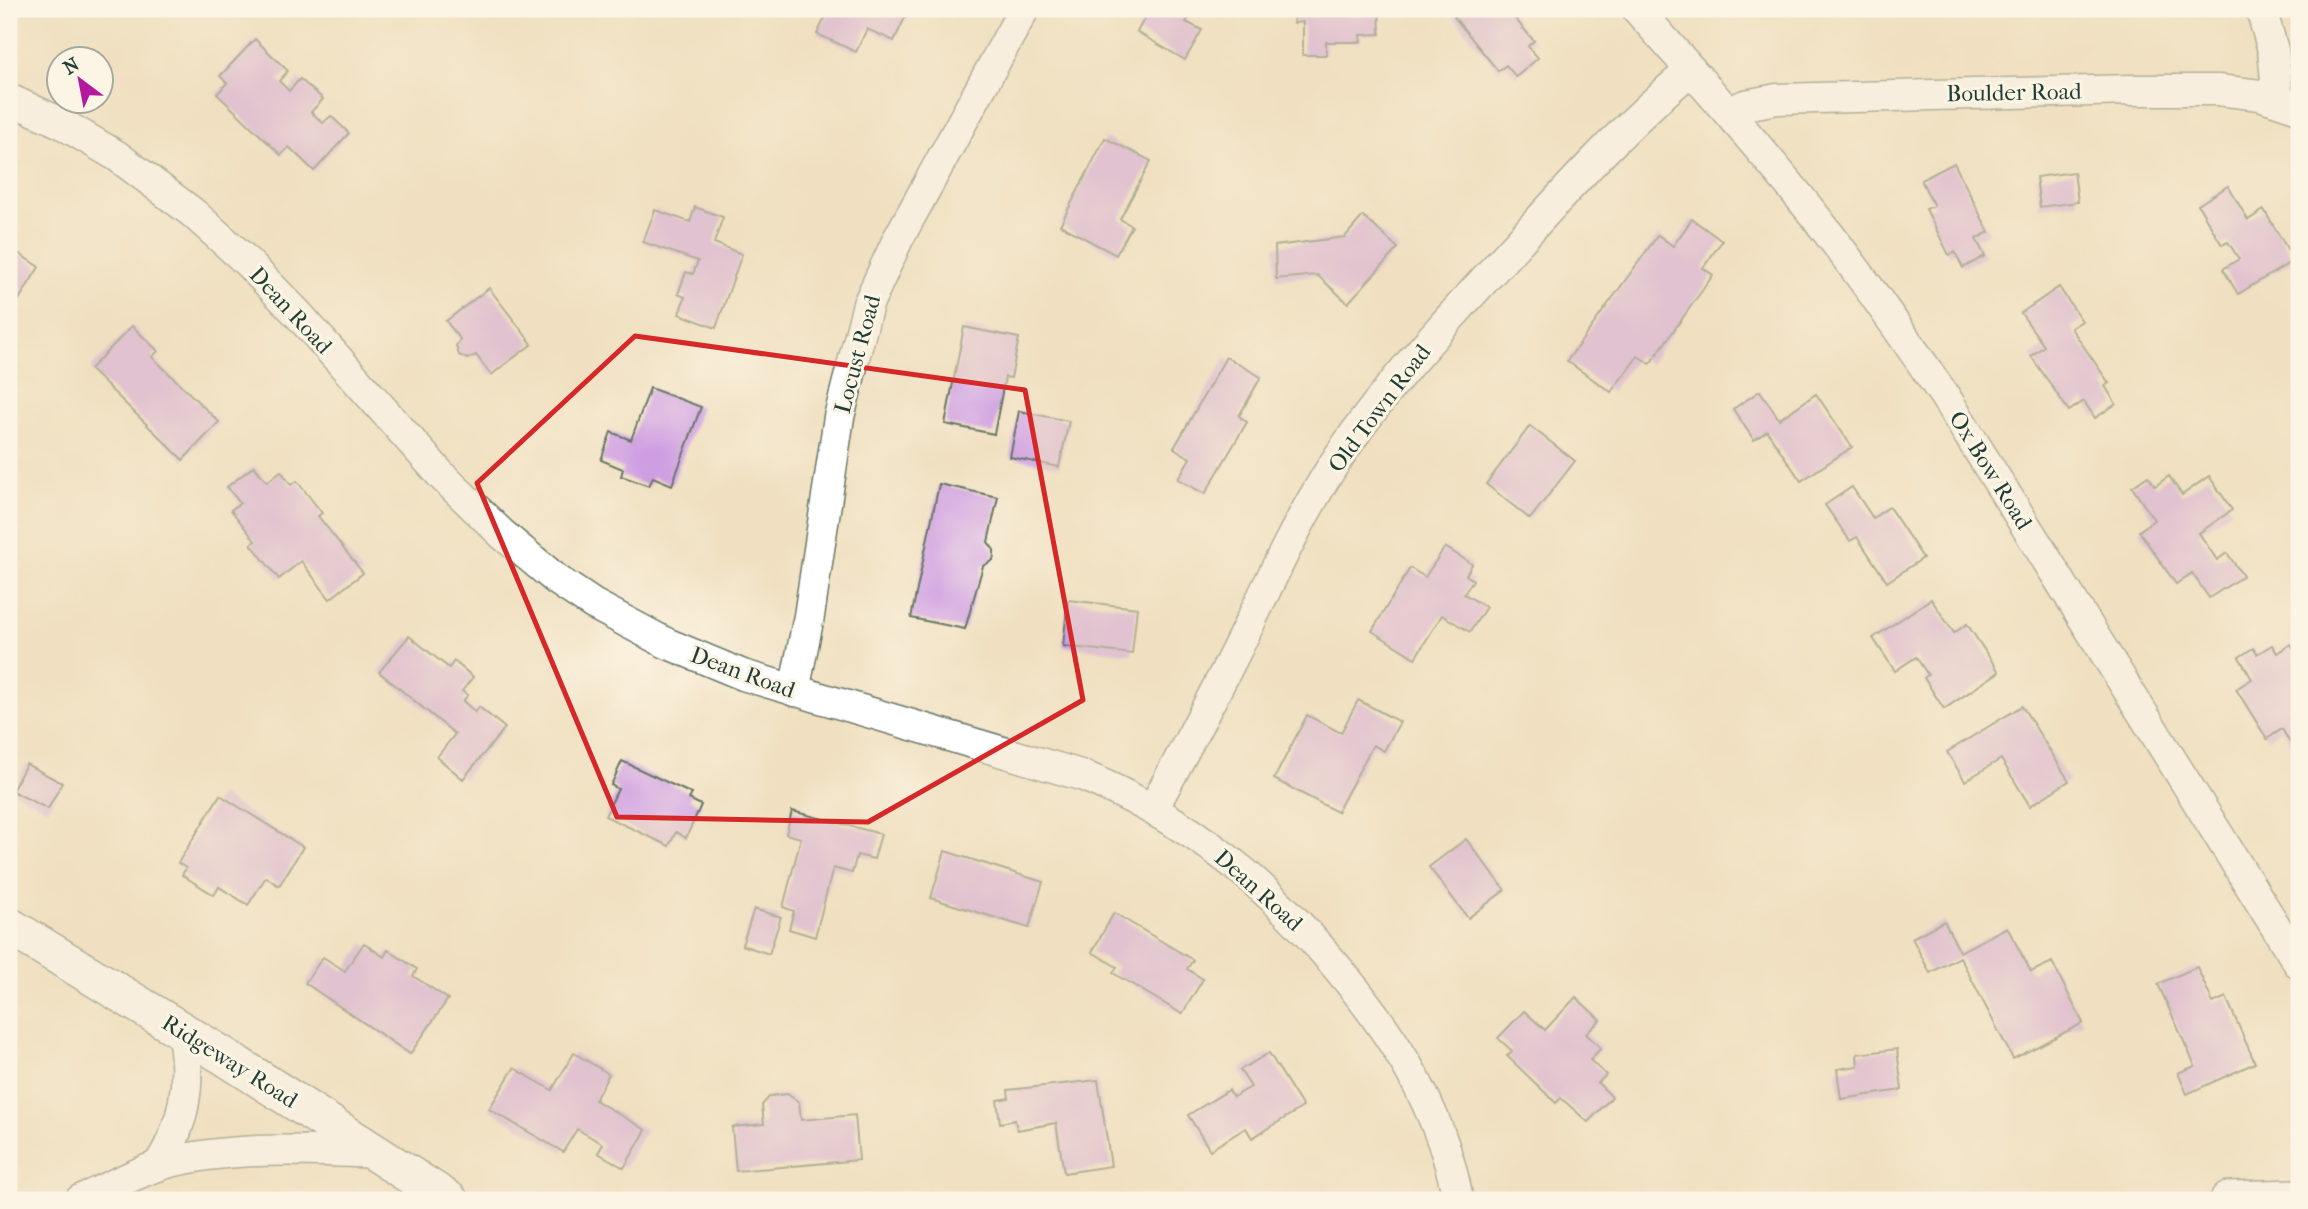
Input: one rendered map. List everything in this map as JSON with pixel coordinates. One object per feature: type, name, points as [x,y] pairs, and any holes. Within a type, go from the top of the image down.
[{"type":"street","name":"Locust Road","points":[[794,691],[809,616],[839,417],[868,304],[898,239],[1024,9]]},
{"type":"street","name":"Ox Bow Road","points":[[1637,9],[1729,112],[1834,241],[1908,341],[2299,964]]},
{"type":"street","points":[[2261,9],[2289,104]]},
{"type":"street","name":"Old Town Road","points":[[1153,809],[1228,667],[1285,550],[1325,478],[1359,428],[1423,348],[1566,190],[1635,119],[1691,70]]},
{"type":"street","name":"Boulder Road","points":[[1729,112],[1777,99],[2078,91],[2218,90],[2239,92],[2289,104]]},
{"type":"street","name":"Dean Road","points":[[9,100],[61,123],[117,156],[193,213],[244,259],[297,313],[442,477],[502,534],[557,580],[593,604],[666,643],[743,675],[1084,776],[1153,809],[1211,846],[1297,921],[1356,989],[1397,1046],[1420,1086],[1439,1131],[1455,1179],[1458,1200]]},
{"type":"street","name":"Ridgeway Road","points":[[9,926],[182,1031],[449,1200]]},
{"type":"street","points":[[158,1166],[172,1144],[186,1101],[187,1073],[182,1031]]},
{"type":"street","points":[[80,1200],[158,1166],[202,1157],[292,1151],[376,1153]]},
{"type":"street","points":[[2229,1200],[2299,1198]]},
{"type":"highlighted area","points":[[635,336],[1025,390],[1083,700],[868,822],[617,817],[477,483]]},
{"type":"building","points":[[817,9],[909,9],[894,41],[867,29],[856,52],[817,34],[827,14]]},
{"type":"building","points":[[1150,9],[1193,9],[1186,22],[1202,30],[1185,60],[1137,32]]},
{"type":"building","points":[[1293,9],[1379,9],[1380,34],[1360,35],[1361,42],[1326,42],[1326,55],[1303,55],[1303,22],[1294,23]]},
{"type":"building","points":[[1464,9],[1507,9],[1534,41],[1528,46],[1538,58],[1516,77],[1506,65],[1498,71],[1454,17]]},
{"type":"building","points":[[255,39],[288,71],[279,81],[289,91],[300,79],[323,99],[311,112],[323,123],[331,116],[349,133],[314,171],[289,147],[281,155],[217,94],[227,83],[220,76]]},
{"type":"building","points":[[1105,138],[1151,161],[1120,219],[1132,226],[1116,255],[1060,225]]},
{"type":"building","points":[[1954,163],[1989,232],[1976,239],[1985,256],[1963,268],[1955,252],[1949,255],[1926,209],[1934,206],[1921,180]]},
{"type":"building","points":[[2074,172],[2078,202],[2040,207],[2036,177]]},
{"type":"building","points":[[2228,186],[2248,220],[2264,210],[2294,260],[2238,294],[2223,269],[2239,259],[2228,242],[2222,245],[2198,205]]},
{"type":"building","points":[[695,207],[723,217],[714,243],[742,254],[716,328],[679,314],[685,297],[678,294],[686,272],[693,274],[698,261],[643,242],[655,210],[690,222]]},
{"type":"building","points":[[1363,216],[1398,248],[1348,303],[1317,275],[1276,279],[1275,246],[1345,237]]},
{"type":"building","points":[[1692,219],[1722,241],[1703,268],[1713,275],[1650,364],[1638,356],[1611,392],[1567,361],[1658,235],[1673,246]]},
{"type":"building","points":[[9,247],[39,267],[15,306],[9,302]]},
{"type":"building","points":[[2059,287],[2082,321],[2071,328],[2109,383],[2105,386],[2116,404],[2095,418],[2084,401],[2069,411],[2031,356],[2044,346],[2021,313]]},
{"type":"building","points":[[489,288],[532,344],[491,375],[476,355],[467,359],[459,355],[456,346],[460,339],[446,321]]},
{"type":"building","points":[[132,326],[158,351],[152,357],[219,422],[183,460],[90,369]]},
{"type":"building","points":[[964,327],[1019,338],[1011,378],[1005,377],[994,434],[945,424]]},
{"type":"building","points":[[1226,357],[1261,377],[1239,416],[1247,422],[1205,494],[1178,479],[1190,458],[1174,448]]},
{"type":"building","points":[[650,388],[701,407],[672,485],[653,477],[649,486],[621,476],[623,469],[601,460],[611,432],[631,440]]},
{"type":"building","points":[[1760,391],[1779,419],[1816,394],[1852,447],[1801,481],[1767,431],[1754,440],[1733,409]]},
{"type":"building","points":[[1019,411],[1069,421],[1059,467],[1010,457]]},
{"type":"building","points":[[1530,426],[1575,461],[1530,519],[1486,484]]},
{"type":"building","points":[[254,466],[267,482],[281,471],[291,485],[297,481],[322,513],[318,516],[363,573],[330,599],[301,561],[279,579],[251,544],[255,541],[231,510],[240,503],[227,487]]},
{"type":"building","points":[[2148,476],[2155,486],[2169,476],[2182,495],[2209,476],[2232,510],[2199,533],[2217,560],[2227,553],[2243,576],[2209,598],[2192,573],[2176,584],[2139,531],[2154,520],[2132,487]]},
{"type":"building","points":[[939,484],[998,497],[988,542],[994,550],[993,560],[983,566],[965,629],[911,618]]},
{"type":"building","points":[[1852,487],[1873,518],[1889,507],[1923,558],[1887,582],[1857,537],[1850,541],[1825,505]]},
{"type":"building","points":[[1445,547],[1472,564],[1466,575],[1473,580],[1464,594],[1486,607],[1470,632],[1442,615],[1415,658],[1372,631],[1410,568],[1425,577]]},
{"type":"building","points":[[1931,599],[1954,633],[1967,624],[1999,672],[1944,709],[1924,678],[1928,675],[1916,657],[1895,671],[1873,638]]},
{"type":"building","points":[[1068,600],[1137,608],[1132,654],[1063,646]]},
{"type":"building","points":[[409,636],[449,668],[454,661],[473,677],[462,691],[468,695],[463,701],[475,712],[479,707],[505,728],[463,779],[437,757],[455,734],[379,672]]},
{"type":"building","points":[[2291,644],[2299,657],[2299,748],[2295,751],[2282,729],[2267,739],[2236,689],[2252,679],[2239,657],[2253,648],[2257,654],[2272,645],[2277,653]]},
{"type":"building","points":[[1358,700],[1400,722],[1384,751],[1373,745],[1337,812],[1274,779],[1307,715],[1341,733]]},
{"type":"building","points":[[2022,706],[2069,781],[2030,806],[2001,759],[1965,781],[1947,752]]},
{"type":"building","points":[[622,761],[692,794],[689,799],[701,805],[686,838],[676,832],[669,846],[605,816],[618,789],[611,785]]},
{"type":"building","points":[[26,764],[62,783],[48,809],[12,791]]},
{"type":"building","points":[[220,795],[303,847],[279,886],[266,877],[248,905],[219,887],[214,895],[182,875],[186,868],[178,863]]},
{"type":"building","points":[[792,811],[881,834],[874,859],[857,855],[852,873],[833,868],[815,937],[789,929],[794,911],[783,907],[801,838],[786,834]]},
{"type":"building","points":[[1466,839],[1505,890],[1468,918],[1429,867]]},
{"type":"building","points":[[945,851],[1043,882],[1029,928],[931,898]]},
{"type":"building","points":[[754,909],[781,917],[769,954],[742,945]]},
{"type":"building","points":[[1114,913],[1193,960],[1187,969],[1203,979],[1182,1014],[1113,973],[1117,967],[1092,952]]},
{"type":"building","points":[[1944,921],[1960,952],[2007,927],[2031,972],[2052,962],[2083,1023],[2013,1059],[1960,957],[1930,973],[1912,938]]},
{"type":"building","points":[[364,943],[384,957],[388,950],[417,969],[413,976],[448,999],[410,1054],[305,983],[323,957],[345,971]]},
{"type":"building","points":[[2197,967],[2213,1003],[2226,997],[2255,1063],[2187,1094],[2178,1073],[2195,1066],[2158,984]]},
{"type":"building","points":[[1576,997],[1600,1020],[1586,1034],[1601,1048],[1590,1060],[1606,1075],[1598,1083],[1612,1097],[1588,1122],[1561,1098],[1556,1103],[1507,1056],[1512,1051],[1498,1038],[1524,1011],[1545,1030]]},
{"type":"building","points":[[1897,1049],[1902,1090],[1841,1099],[1837,1069],[1858,1066],[1857,1054]]},
{"type":"building","points":[[574,1053],[609,1074],[595,1100],[646,1130],[624,1168],[598,1153],[603,1144],[577,1129],[563,1152],[489,1109],[514,1068],[552,1090]]},
{"type":"building","points":[[1269,1053],[1303,1107],[1252,1138],[1246,1128],[1210,1150],[1188,1115],[1229,1090],[1233,1097],[1251,1087],[1240,1070]]},
{"type":"building","points":[[1098,1080],[1111,1166],[1064,1173],[1056,1123],[1017,1130],[1015,1120],[1000,1123],[997,1100],[1009,1098],[1008,1090]]},
{"type":"building","points":[[787,1094],[799,1102],[801,1120],[855,1115],[859,1160],[736,1171],[732,1127],[764,1124],[762,1105],[770,1096]]}]
